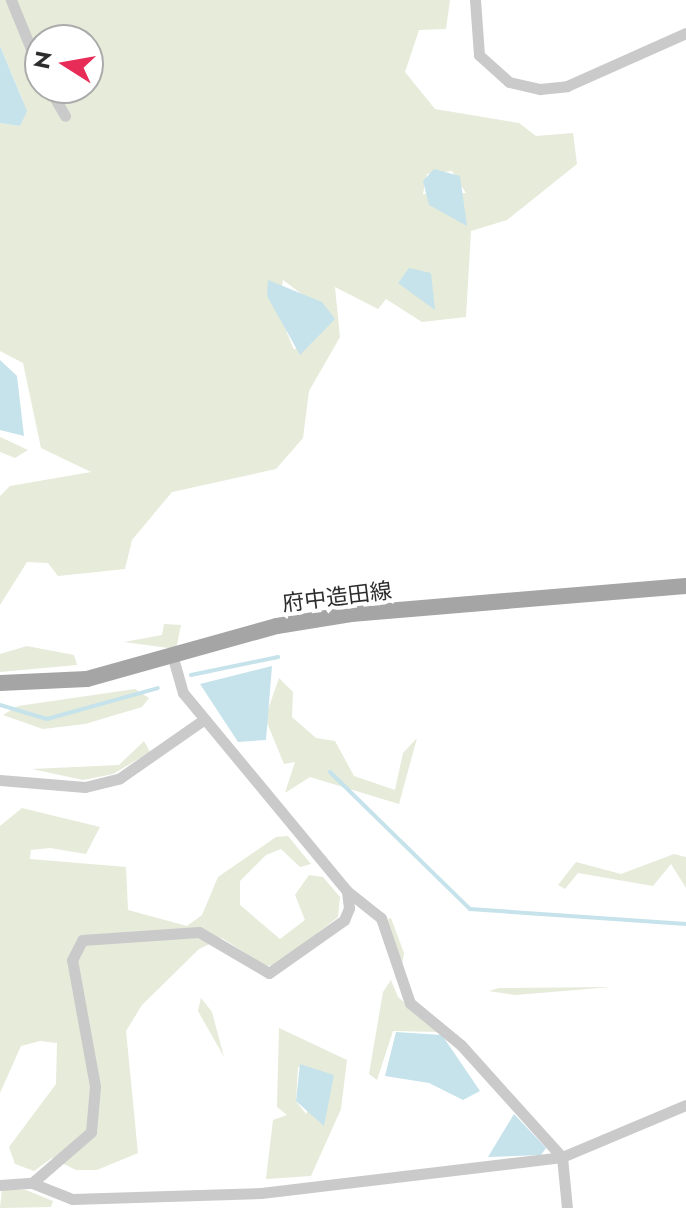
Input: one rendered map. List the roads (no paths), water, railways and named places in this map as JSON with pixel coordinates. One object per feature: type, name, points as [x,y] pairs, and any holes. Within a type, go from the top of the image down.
[{"type":"main road","name":"府中造田線","points":[[0,683],[87,679],[173,659],[277,626],[351,614],[686,586]]},
{"type":"street","points":[[11,0],[24,32]]},
{"type":"street","points":[[475,0],[479,55],[509,82],[540,89],[567,86],[686,33]]},
{"type":"street","points":[[58,104],[65,116]]},
{"type":"street","points":[[173,659],[183,693],[203,720],[347,891],[381,918],[410,1003],[461,1045],[562,1157],[567,1208]]},
{"type":"street","points":[[0,780],[85,787],[120,778],[203,720]]},
{"type":"street","points":[[32,1183],[81,1146],[95,1118],[72,960],[82,940],[199,932],[269,973],[344,920],[347,891]]},
{"type":"street","points":[[0,1185],[32,1183],[72,1199],[261,1193],[562,1157],[686,1105]]},
{"type":"water","points":[[0,46],[27,111],[20,126],[0,123]]},
{"type":"water","points":[[434,169],[460,176],[467,226],[429,205],[423,181]]},
{"type":"water","points":[[409,268],[431,273],[435,310],[398,283]]},
{"type":"water","points":[[268,280],[322,302],[335,319],[300,355],[267,296]]},
{"type":"water","points":[[0,360],[17,376],[24,436],[0,430]]},
{"type":"water","points":[[272,666],[266,740],[238,742],[200,684]]},
{"type":"water","points":[[396,1032],[442,1035],[480,1091],[463,1100],[429,1083],[385,1076]]},
{"type":"water","points":[[300,1064],[334,1075],[324,1126],[296,1101]]},
{"type":"water","points":[[514,1114],[546,1148],[541,1155],[488,1157]]},
{"type":"waterway","points":[[191,675],[278,657]]},
{"type":"waterway","points":[[0,705],[47,719],[158,688]]},
{"type":"waterway","points":[[330,772],[470,909],[686,924]]}]
